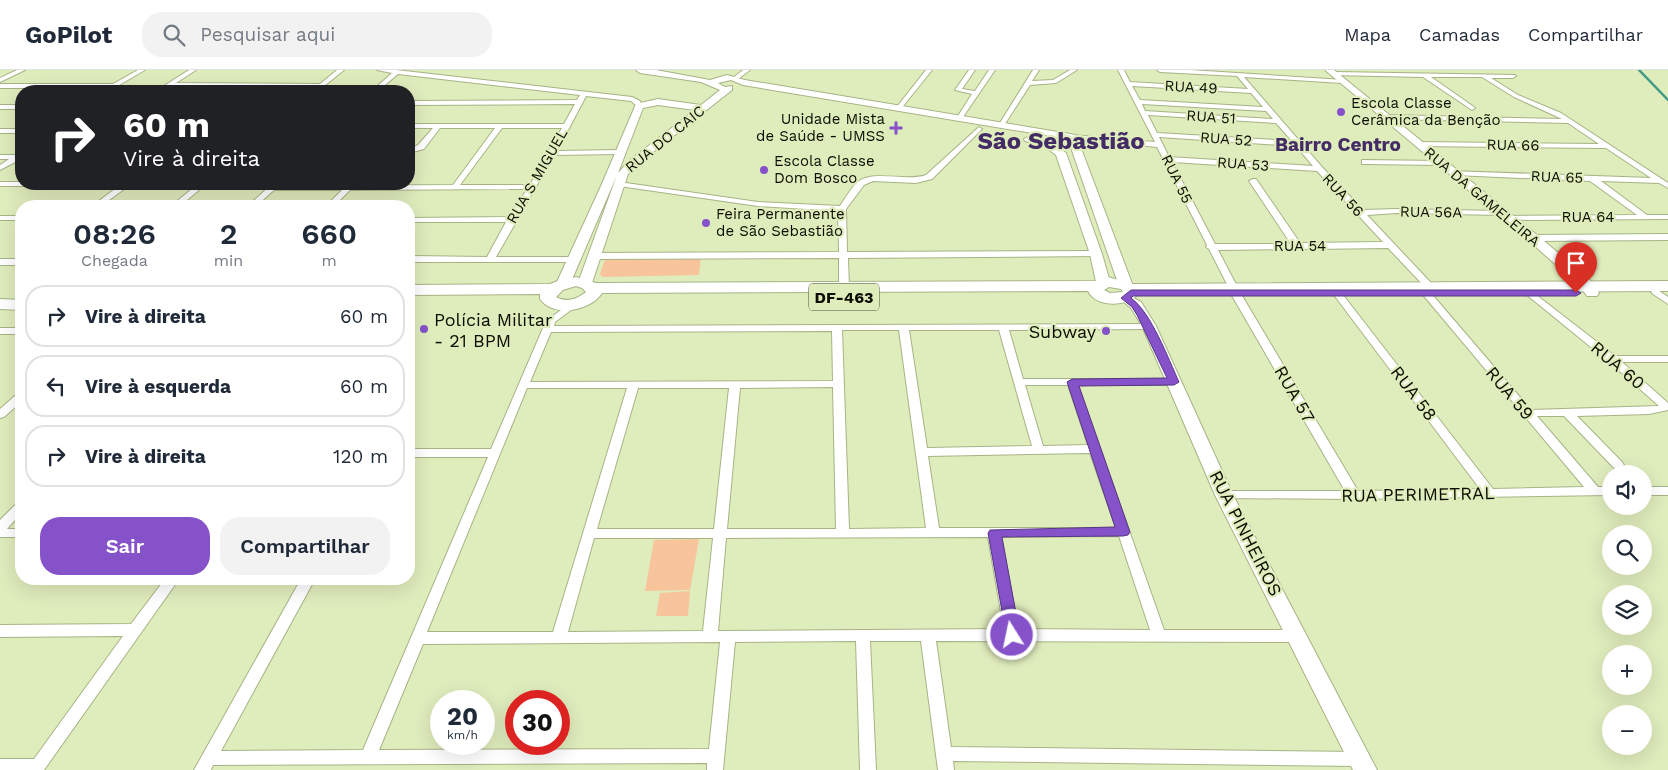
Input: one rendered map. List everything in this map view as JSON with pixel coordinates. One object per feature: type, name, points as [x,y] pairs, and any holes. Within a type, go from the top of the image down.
[{"type":"main road","points":[[1099,288],[1117,299],[1128,292],[1590,290],[1665,293]]},
{"type":"main road","name":"DF-463","points":[[415,300],[554,294],[589,290],[1099,288]]},
{"type":"main road","name":"DF-463","points":[[415,290],[554,294],[572,305],[589,290],[1099,288]]},
{"type":"main road","points":[[1234,291],[1530,293],[1590,290]]},
{"type":"main road","points":[[0,292],[15,298]]},
{"type":"main road","points":[[0,304],[15,301]]},
{"type":"street","points":[[0,80],[22,70]]},
{"type":"street","points":[[116,85],[142,70]]},
{"type":"street","points":[[169,85],[193,70]]},
{"type":"street","points":[[322,85],[341,70]]},
{"type":"street","points":[[380,70],[584,94],[635,102],[658,102],[702,108]]},
{"type":"street","points":[[640,70],[714,85],[736,84],[925,113],[1057,135],[1074,142],[1128,292]]},
{"type":"street","points":[[673,70],[726,78],[736,84],[844,106],[979,129],[1040,142],[1055,148],[1061,153],[1096,254],[1099,288]]},
{"type":"street","name":"RUA DO CAIC","points":[[589,290],[594,256],[623,173],[634,162],[629,148],[659,142],[736,84],[747,70]]},
{"type":"street","points":[[972,70],[958,90],[976,93]]},
{"type":"street","points":[[959,119],[992,70]]},
{"type":"street","points":[[1001,126],[1036,70]]},
{"type":"street","points":[[1029,83],[1054,82],[1074,70]]},
{"type":"street","name":"RUA 55","points":[[1121,70],[1234,291]]},
{"type":"street","points":[[1160,70],[1240,76],[1514,75],[1506,70]]},
{"type":"street","points":[[1448,70],[1457,76]]},
{"type":"street","points":[[898,109],[926,71]]},
{"type":"street","points":[[382,85],[396,72]]},
{"type":"street","name":"RUA DA GAMELEIRA","points":[[1335,75],[1533,238],[1590,290]]},
{"type":"street","points":[[1424,75],[1472,108]]},
{"type":"street","name":"RUA 56","points":[[1240,76],[1318,169],[1390,245],[1428,291]]},
{"type":"street","points":[[1484,76],[1516,96],[1546,108],[1668,186]]},
{"type":"street","points":[[678,104],[699,100],[714,85],[716,80],[726,78]]},
{"type":"street","name":"RUA 49","points":[[1129,84],[1253,91]]},
{"type":"street","points":[[0,86],[15,86]]},
{"type":"street","name":"RUA S MIGUEL","points":[[490,259],[512,219],[533,187],[584,94]]},
{"type":"street","points":[[415,103],[579,102]]},
{"type":"street","points":[[368,756],[549,325],[554,294],[575,260],[629,148],[635,102]]},
{"type":"street","points":[[844,106],[857,102]]},
{"type":"street","points":[[1138,102],[1268,109]]},
{"type":"street","points":[[0,107],[15,107]]},
{"type":"street","points":[[906,117],[919,116],[925,113]]},
{"type":"street","name":"RUA 51","points":[[1144,113],[1278,121]]},
{"type":"street","points":[[1387,117],[1567,121]]},
{"type":"street","points":[[415,126],[566,126]]},
{"type":"street","points":[[415,149],[421,147],[438,126]]},
{"type":"street","points":[[455,187],[500,126]]},
{"type":"street","points":[[844,288],[842,209],[861,183],[866,180],[880,178],[916,180],[929,177],[979,129]]},
{"type":"street","points":[[0,131],[15,131]]},
{"type":"street","points":[[0,137],[9,131]]},
{"type":"street","points":[[1040,142],[1057,135]]},
{"type":"street","name":"RUA 52","points":[[1155,135],[1298,144]]},
{"type":"street","points":[[1055,148],[1074,142],[1160,145]]},
{"type":"street","name":"RUA 66","points":[[1419,144],[1608,146]]},
{"type":"street","points":[[552,153],[629,148]]},
{"type":"street","points":[[629,148],[634,162]]},
{"type":"street","points":[[0,157],[15,157]]},
{"type":"street","name":"RUA 53","points":[[1167,158],[1318,169]]},
{"type":"street","points":[[0,168],[15,159]]},
{"type":"street","points":[[1365,162],[1441,163]]},
{"type":"street","name":"RUA 65","points":[[1454,173],[1660,182]]},
{"type":"street","points":[[1593,179],[1645,217]]},
{"type":"street","points":[[1253,181],[1298,246]]},
{"type":"street","points":[[0,184],[15,184]]},
{"type":"street","points":[[620,184],[758,204],[842,209]]},
{"type":"street","points":[[415,187],[533,187]]},
{"type":"street","points":[[104,200],[119,190]]},
{"type":"street","points":[[182,200],[195,190]]},
{"type":"street","points":[[258,200],[269,190]]},
{"type":"street","points":[[336,200],[346,190]]},
{"type":"street","name":"RUA 56A","points":[[1361,213],[1397,211],[1504,215]]},
{"type":"street","name":"RUA 64","points":[[1504,215],[1668,217]]},
{"type":"street","points":[[0,218],[15,218]]},
{"type":"street","points":[[415,220],[512,219]]},
{"type":"street","points":[[1533,238],[1668,237]]},
{"type":"street","name":"RUA 54","points":[[1210,247],[1390,245]]},
{"type":"street","points":[[594,256],[1096,254]]},
{"type":"street","points":[[415,259],[575,260]]},
{"type":"street","points":[[0,262],[15,262]]},
{"type":"street","name":"RUA 57","points":[[1234,291],[1354,495]]},
{"type":"street","name":"RUA 59","points":[[1428,291],[1527,413],[1594,491]]},
{"type":"street","name":"RUA PINHEIROS","points":[[1128,292],[1149,326],[1224,495],[1363,765]]},
{"type":"street","name":"RUA 58","points":[[1337,293],[1490,493]]},
{"type":"street","name":"RUA 60","points":[[1527,413],[1649,411],[1660,410],[1666,407],[1612,359],[1530,293]]},
{"type":"street","points":[[549,325],[572,305]]},
{"type":"street","points":[[549,325],[837,329],[1149,326]]},
{"type":"street","points":[[1003,328],[1039,451]]},
{"type":"street","points":[[837,329],[840,384],[842,532]]},
{"type":"street","points":[[904,329],[933,532]]},
{"type":"street","points":[[0,340],[5,331]]},
{"type":"street","points":[[1612,359],[1668,359]]},
{"type":"street","points":[[1655,359],[1668,369]]},
{"type":"street","points":[[1018,382],[1174,382]]},
{"type":"street","points":[[1072,382],[1159,635]]},
{"type":"street","points":[[710,637],[735,383]]},
{"type":"street","points":[[524,385],[840,384]]},
{"type":"street","points":[[559,636],[633,385]]},
{"type":"street","points":[[0,415],[15,401]]},
{"type":"street","points":[[1568,412],[1618,465]]},
{"type":"street","points":[[922,452],[1094,449]]},
{"type":"street","points":[[415,453],[495,453]]},
{"type":"street","name":"RUA PERIMETRAL","points":[[1224,495],[1602,491]]},
{"type":"street","points":[[1652,491],[1668,491]]},
{"type":"street","points":[[0,528],[15,512]]},
{"type":"street","points":[[590,534],[720,532],[1123,532]]},
{"type":"street","points":[[0,533],[15,533]]},
{"type":"street","points":[[994,533],[1012,635]]},
{"type":"street","points":[[0,766],[37,768],[168,585]]},
{"type":"street","points":[[205,764],[305,585]]},
{"type":"street","points":[[0,631],[136,630]]},
{"type":"street","points":[[418,638],[559,636],[1298,636]]},
{"type":"street","points":[[928,636],[945,762],[1363,765]]},
{"type":"street","points":[[205,764],[368,756],[716,763],[728,637]]},
{"type":"street","points":[[863,637],[868,770]]},
{"type":"shaded area","points":[[701,257],[699,275],[602,277],[600,274],[605,259]]},
{"type":"shaded area","points":[[699,539],[690,590],[645,591],[654,540]]},
{"type":"shaded area","points":[[690,591],[688,616],[656,616],[660,593]]},
{"type":"waterway","points":[[1639,70],[1668,100]]},
{"type":"place","name":"Escola Classe Cerâmica da Benção","points":[[1341,112]]},
{"type":"place","name":"Unidade Mista de Saúde - UMSS","points":[[896,128]]},
{"type":"place","name":"Escola Classe Dom Bosco","points":[[764,170]]},
{"type":"place","name":"Feira Permanente de São Sebastião","points":[[706,223]]},
{"type":"place","name":"Polícia Militar - 21 BPM","points":[[424,329]]},
{"type":"place","name":"Subway","points":[[1106,331]]},
{"type":"district","name":"São Sebastião","points":[[1061,141]]},
{"type":"district","name":"Bairro Centro","points":[[1338,144]]},
{"type":"route","points":[[1012,635],[994,533],[1123,532],[1072,382],[1174,382],[1149,326],[1136,305],[1126,298],[1131,293],[1576,293]]}]
